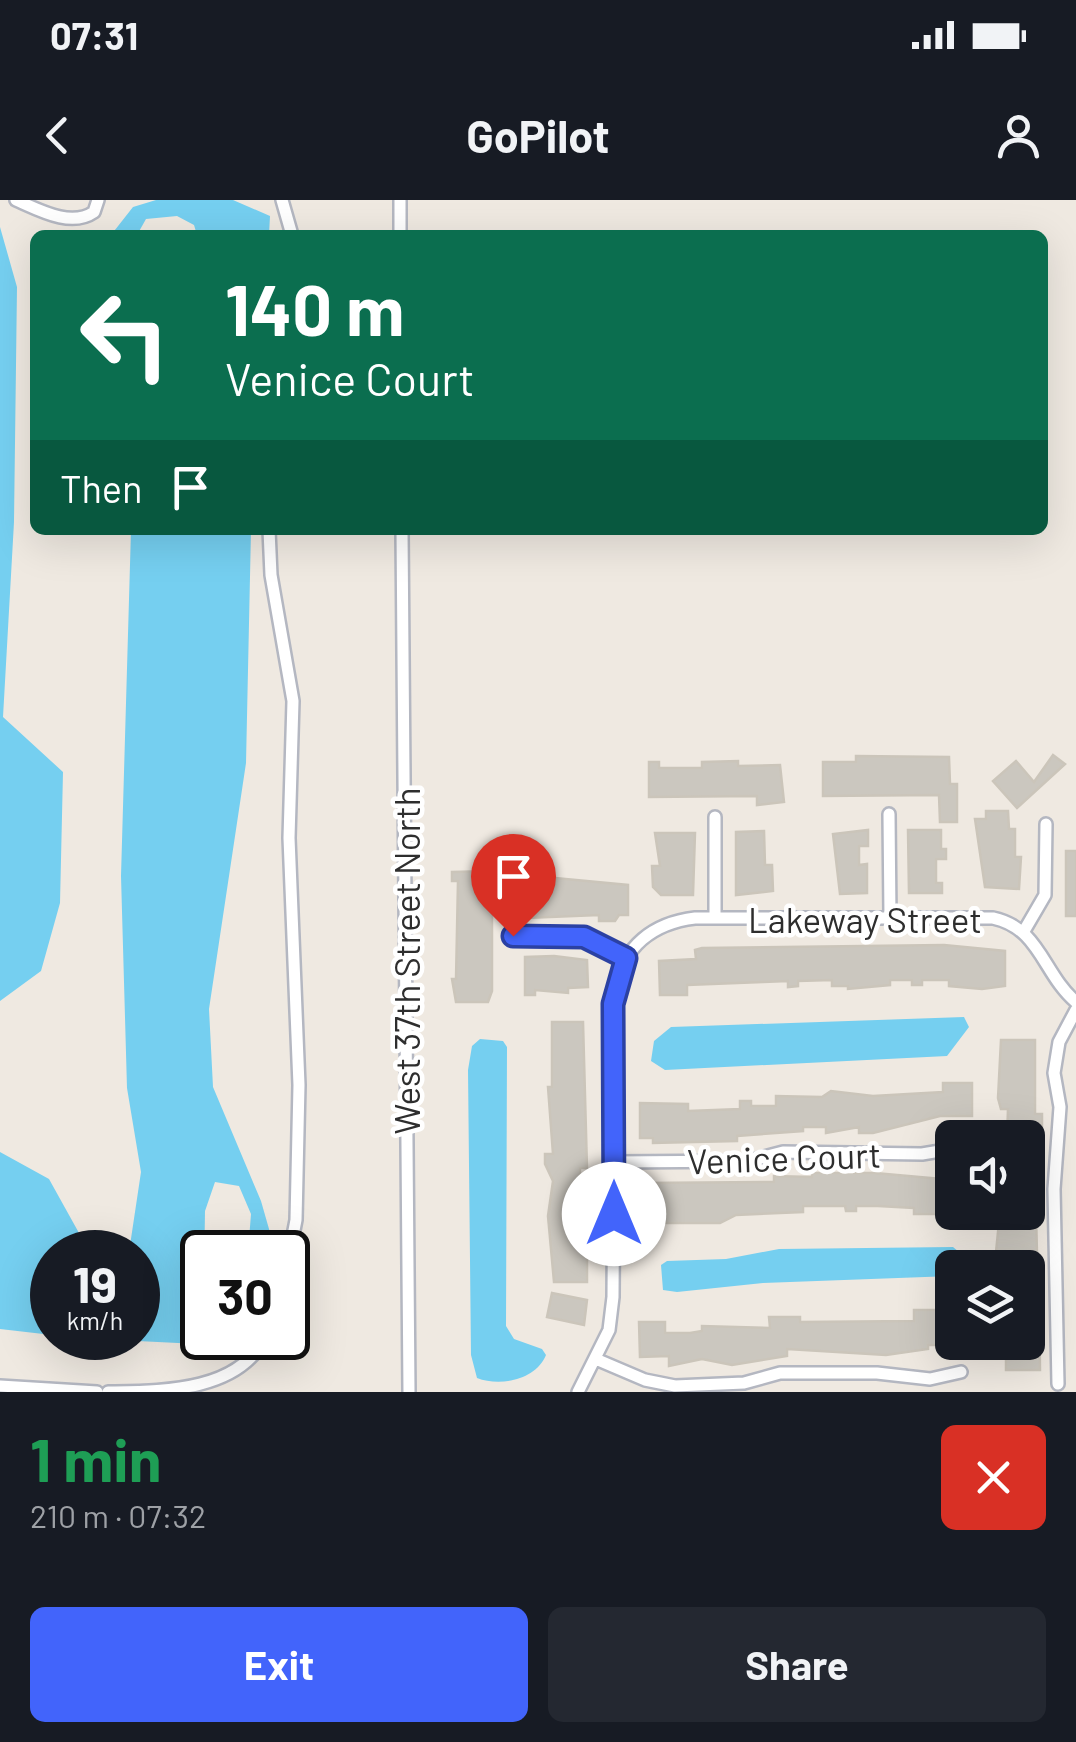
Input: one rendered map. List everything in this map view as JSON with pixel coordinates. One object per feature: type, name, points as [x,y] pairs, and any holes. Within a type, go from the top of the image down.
[{"type":"street","points":[[16,200],[46,213],[78,219],[94,212],[98,200]]},
{"type":"street","points":[[282,200],[291,230]]},
{"type":"street","points":[[400,200],[400,230]]},
{"type":"street","points":[[269,535],[271,575],[292,701],[289,838],[299,1058],[294,1230]]},
{"type":"street","name":"West 37th Street North","points":[[402,535],[409,1392]]},
{"type":"street","points":[[889,814],[890,918]]},
{"type":"street","points":[[715,816],[715,918]]},
{"type":"street","points":[[1024,931],[1044,895],[1046,824]]},
{"type":"street","name":"Lakeway Street","points":[[626,958],[658,928],[680,920],[993,918],[1024,931],[1036,944],[1055,983],[1076,1002]]},
{"type":"street","points":[[513,936],[584,937],[626,958],[614,995],[609,1330],[598,1360],[578,1392]]},
{"type":"street","points":[[1058,1384],[1054,1188],[1060,1107],[1054,1073],[1058,1042],[1076,1010]]},
{"type":"street","name":"Venice Court","points":[[614,1162],[749,1161],[783,1152],[935,1152]]},
{"type":"street","points":[[108,1392],[164,1390],[219,1380],[248,1360]]},
{"type":"street","points":[[598,1360],[645,1380],[675,1386],[744,1383],[780,1373],[877,1373],[930,1379],[962,1372]]},
{"type":"street","points":[[0,1386],[96,1392]]},
{"type":"water","points":[[156,200],[233,200],[270,216],[269,230],[196,230],[194,225],[177,216],[146,219],[140,230],[115,230],[133,207]]},
{"type":"water","points":[[0,227],[17,287],[14,522],[3,717],[63,772],[60,903],[41,971],[0,1001]]},
{"type":"water","points":[[131,535],[251,535],[246,763],[209,1009],[213,1087],[269,1230],[250,1230],[251,1214],[239,1186],[215,1182],[205,1211],[205,1230],[180,1230],[180,1343],[160,1342],[160,1230],[132,1230],[141,1172],[127,1088],[121,876]]},
{"type":"water","points":[[964,1017],[969,1027],[947,1056],[665,1070],[651,1061],[654,1041],[671,1027]]},
{"type":"water","points":[[480,1039],[503,1041],[507,1047],[506,1326],[514,1339],[542,1349],[546,1355],[526,1376],[496,1382],[477,1378],[471,1355],[468,1070],[472,1046]]},
{"type":"water","points":[[0,1152],[49,1179],[77,1230],[30,1230],[30,1332],[0,1329]]},
{"type":"water","points":[[779,1249],[957,1250],[935,1250],[935,1277],[663,1290],[661,1265],[667,1261],[726,1259]]},
{"type":"building","points":[[1053,755],[1065,764],[1017,808],[993,781],[1016,761],[1034,782]]},
{"type":"building","points":[[856,756],[949,757],[950,784],[957,784],[957,822],[940,822],[939,795],[823,796],[823,762],[856,762]]},
{"type":"building","points":[[738,761],[738,766],[780,765],[784,802],[757,805],[757,796],[649,797],[649,762],[659,762],[659,768],[702,768],[702,762]]},
{"type":"building","points":[[986,811],[1008,811],[1009,829],[1015,829],[1015,857],[1021,857],[1019,889],[985,887],[975,819],[986,819]]},
{"type":"building","points":[[868,830],[868,846],[859,846],[859,865],[867,864],[867,893],[840,894],[833,834]]},
{"type":"building","points":[[908,830],[941,830],[941,849],[946,849],[946,859],[936,859],[936,883],[942,883],[942,893],[909,893]]},
{"type":"building","points":[[764,831],[765,865],[772,865],[773,891],[736,895],[736,832]]},
{"type":"building","points":[[655,833],[695,833],[693,895],[661,895],[653,887],[652,866],[660,866]]},
{"type":"building","points":[[1066,851],[1076,851],[1076,916],[1066,916]]},
{"type":"building","points":[[492,871],[492,991],[488,1002],[456,1002],[452,979],[456,979],[458,881],[452,881],[452,872]]},
{"type":"building","points":[[555,878],[628,885],[628,915],[619,915],[615,921],[599,921],[599,915],[527,918],[526,884]]},
{"type":"building","points":[[944,945],[1005,951],[1005,986],[982,989],[949,986],[949,980],[922,980],[922,985],[912,985],[912,980],[890,980],[890,985],[848,989],[832,986],[832,980],[798,981],[798,986],[788,987],[788,981],[687,985],[687,995],[660,995],[659,961],[696,959],[695,950],[702,948]]},
{"type":"building","points":[[525,957],[587,960],[588,987],[568,988],[568,993],[535,990],[535,995],[525,995]]},
{"type":"building","points":[[552,1022],[583,1022],[587,1168],[580,1168],[580,1186],[587,1186],[583,1219],[587,1219],[587,1282],[554,1282],[548,1216],[553,1181],[545,1164],[545,1154],[553,1154],[548,1087],[552,1087]]},
{"type":"building","points":[[1001,1040],[1035,1040],[1035,1114],[1042,1114],[1042,1120],[1008,1120],[1008,1109],[1001,1109]]},
{"type":"building","points":[[943,1083],[972,1083],[972,1116],[940,1116],[873,1133],[859,1133],[859,1127],[826,1133],[826,1127],[803,1127],[803,1131],[737,1136],[737,1141],[653,1143],[653,1138],[640,1138],[640,1103],[688,1104],[688,1111],[740,1109],[740,1101],[751,1101],[751,1106],[776,1106],[776,1096],[822,1097],[831,1091],[873,1096],[943,1092]]},
{"type":"building","points":[[812,1173],[875,1173],[935,1178],[935,1214],[914,1214],[914,1208],[856,1206],[856,1211],[846,1211],[845,1206],[803,1206],[803,1212],[736,1215],[720,1223],[643,1223],[643,1183],[774,1182],[774,1176],[812,1177]]},
{"type":"building","points":[[998,1230],[1036,1230],[1037,1250],[996,1250]]},
{"type":"building","points":[[552,1293],[587,1300],[584,1325],[547,1317]]},
{"type":"building","points":[[914,1310],[935,1310],[935,1345],[886,1355],[787,1349],[787,1356],[732,1365],[702,1359],[669,1366],[669,1356],[640,1357],[639,1322],[665,1322],[665,1333],[690,1333],[702,1331],[702,1326],[770,1328],[769,1317],[800,1317],[800,1322],[914,1321]]},
{"type":"building","points":[[1006,1360],[1040,1360],[1040,1370],[1006,1370]]},
{"type":"route","points":[[513,936],[584,937],[626,958],[616,979],[613,1004],[614,1214]]}]
